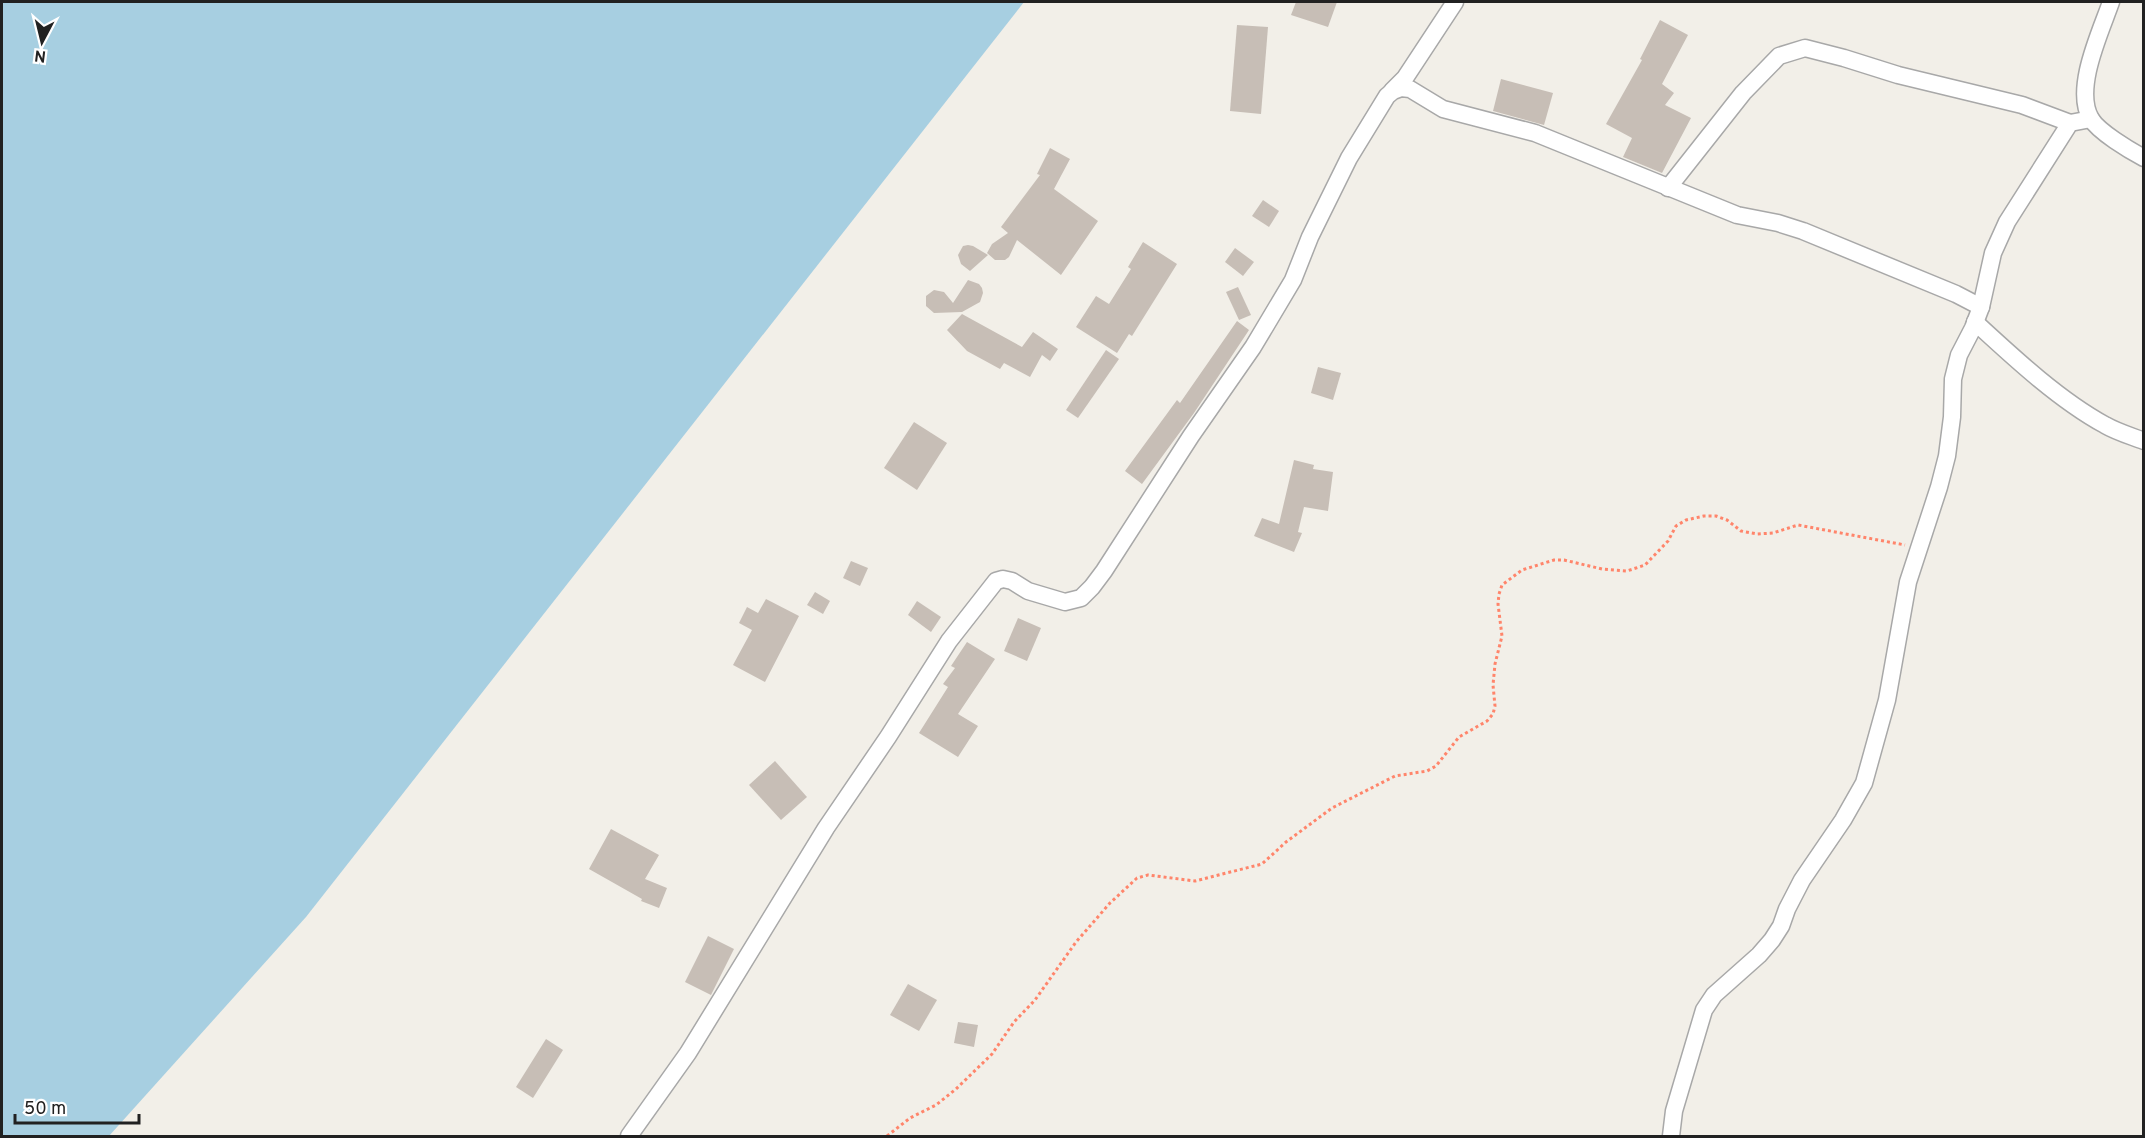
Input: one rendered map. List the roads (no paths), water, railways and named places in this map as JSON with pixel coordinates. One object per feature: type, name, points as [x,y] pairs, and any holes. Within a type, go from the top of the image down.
[{"type":"street","points":[[629,1137],[688,1053],[826,828],[949,641],[996,581],[1003,579],[1012,581],[1028,591],[1065,602],[1081,598],[1104,571],[1191,436],[1253,347],[1288,290],[1310,237],[1349,158],[1387,96],[1405,78],[1455,2]]},
{"type":"street","points":[[2111,2],[2092,55],[2085,85],[2086,103],[2091,119],[2117,142],[2144,158]]},
{"type":"street","points":[[1668,188],[1743,93],[1779,56],[1805,48],[1898,75],[2022,105],[2070,123],[2091,119]]},
{"type":"street","points":[[1392,91],[1401,88],[1410,89],[1443,109],[1534,132],[1737,215],[1778,223],[1803,231],[1956,294],[1978,314],[2015,358],[2071,403],[2105,425],[2144,441]]},
{"type":"street","points":[[1671,1137],[1674,1111],[1704,1010],[1714,995],[1759,955],[1772,940],[1802,880],[1843,820],[1864,783],[1887,700],[1904,601],[1947,456],[1952,417],[1953,379],[1959,355],[1978,314],[1986,275],[1997,242],[2031,183],[2070,123]]},
{"type":"water","points":[[2,2],[1024,2],[306,917],[109,1136],[2,1136]]}]
